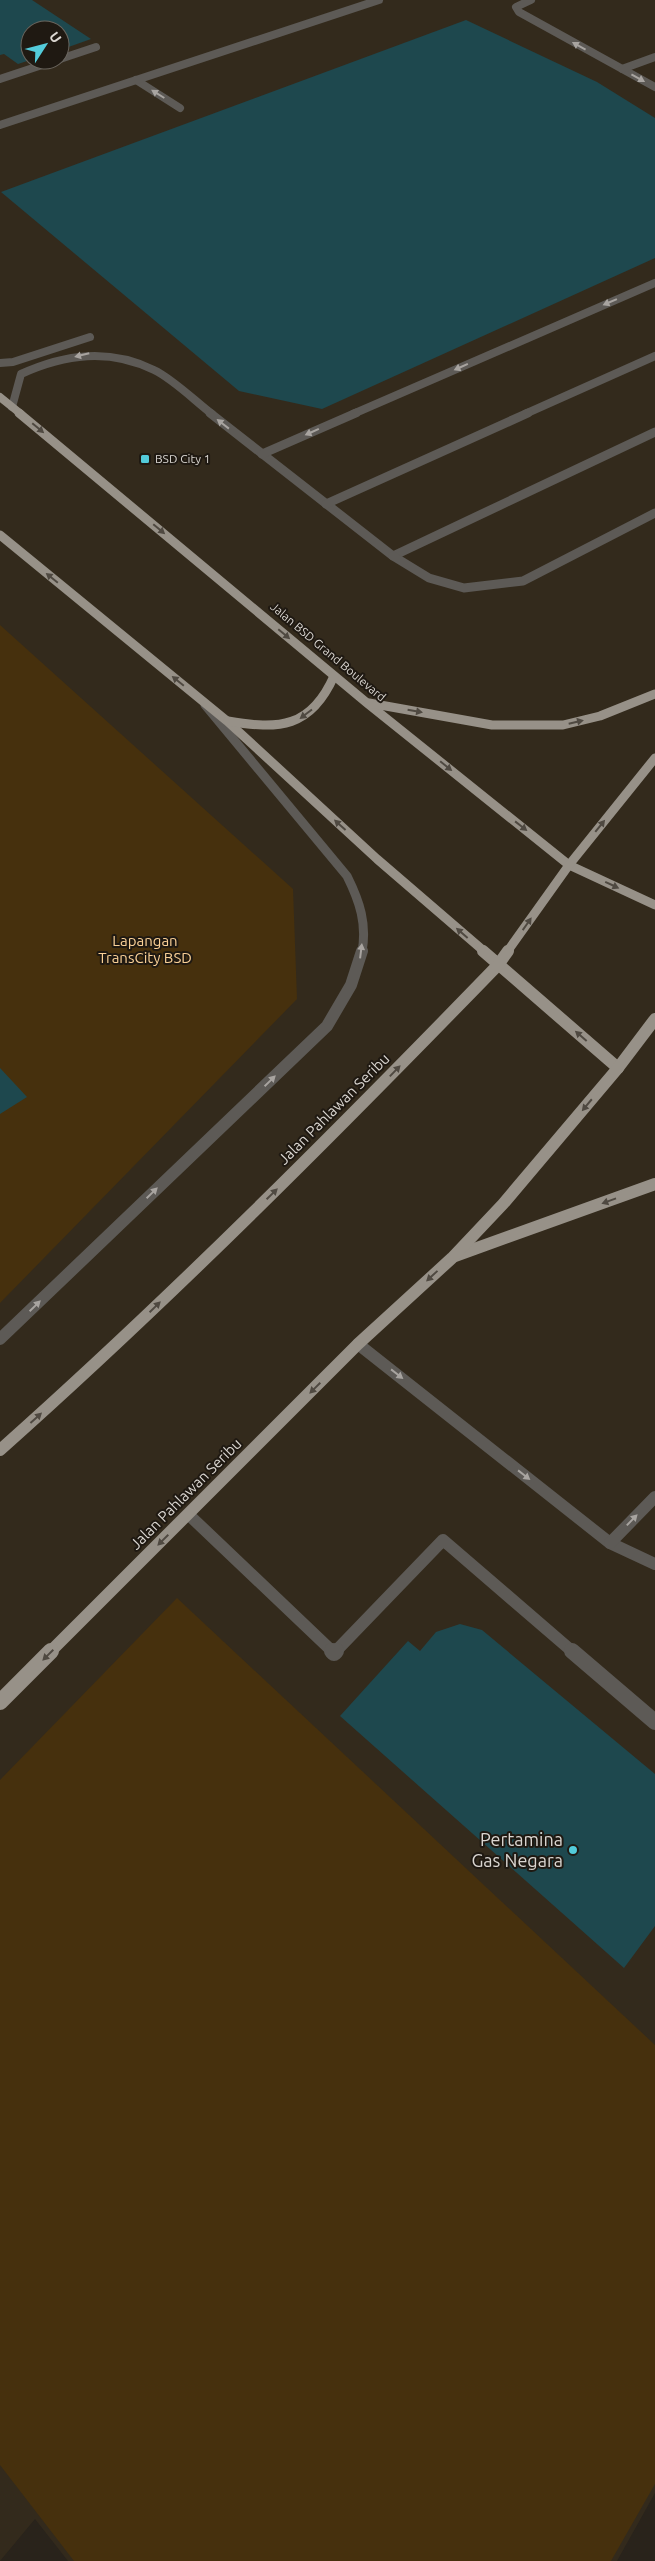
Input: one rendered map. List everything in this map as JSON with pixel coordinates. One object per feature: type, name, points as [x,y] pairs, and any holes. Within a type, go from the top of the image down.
[{"type":"main road","name":"Jalan BSD Grand Boulevard","points":[[0,397],[334,676],[569,864],[655,905]]},
{"type":"main road","points":[[0,535],[227,721],[377,859],[618,1068]]},
{"type":"main road","points":[[227,721],[265,728],[294,722],[319,704],[334,676]]},
{"type":"main road","points":[[367,703],[492,725],[563,725],[600,716],[655,694]]},
{"type":"main road","name":"Jalan Pahlawan Seribu","points":[[0,1450],[80,1379],[328,1140],[498,965],[569,864],[655,758]]},
{"type":"main road","name":"Jalan Pahlawan Seribu","points":[[0,1702],[358,1344],[452,1258],[503,1204],[618,1068],[655,1019]]},
{"type":"main road","points":[[452,1258],[655,1184]]},
{"type":"street","points":[[0,125],[379,0]]},
{"type":"street","points":[[530,0],[516,7],[519,12],[655,87]]},
{"type":"street","points":[[70,56],[96,47]]},
{"type":"street","points":[[622,69],[655,57]]},
{"type":"street","points":[[1,78],[27,70]]},
{"type":"street","points":[[136,80],[180,108]]},
{"type":"street","points":[[262,454],[655,283]]},
{"type":"street","points":[[0,363],[13,362],[90,337]]},
{"type":"street","points":[[48,350],[59,361]]},
{"type":"street","points":[[12,407],[21,374],[34,367],[91,353],[108,355],[156,370],[393,556],[429,578],[464,588],[523,581],[655,513]]},
{"type":"street","points":[[326,504],[655,356]]},
{"type":"street","points":[[393,556],[655,432]]},
{"type":"street","points":[[0,1339],[327,1026],[348,995],[360,961],[364,934],[361,909],[347,876],[201,700]]},
{"type":"street","points":[[358,1344],[610,1543],[655,1564]]},
{"type":"street","points":[[610,1543],[655,1497]]},
{"type":"street","points":[[189,1515],[334,1653],[443,1540],[655,1722]]},
{"type":"shaded area","points":[[0,0],[655,0],[655,2493],[617,2561],[68,2561],[35,2519],[0,2561]]},
{"type":"green space","name":"Lapangan TransCity BSD","points":[[0,625],[293,889],[297,999],[0,1303]]},
{"type":"green space","points":[[177,1598],[655,2045],[655,2484],[611,2561],[74,2561],[0,2465],[0,1780]]},
{"type":"building","points":[[0,0],[32,0],[62,20],[20,20],[20,63],[18,64],[4,54],[0,55]]},
{"type":"building","points":[[466,20],[597,82],[655,118],[655,258],[322,409],[239,391],[1,192]]},
{"type":"building","points":[[70,25],[91,39],[70,46]]},
{"type":"building","points":[[0,1068],[27,1097],[0,1114]]},
{"type":"building","name":"Pertamina Gas Negara","points":[[460,1624],[482,1630],[655,1774],[655,1926],[624,1968],[340,1716],[408,1641],[420,1651],[436,1632]]},
{"type":"place","name":"BSD City 1","points":[[145,459]]},
{"type":"place","name":"Pertamina Gas Negara","points":[[573,1850]]}]
